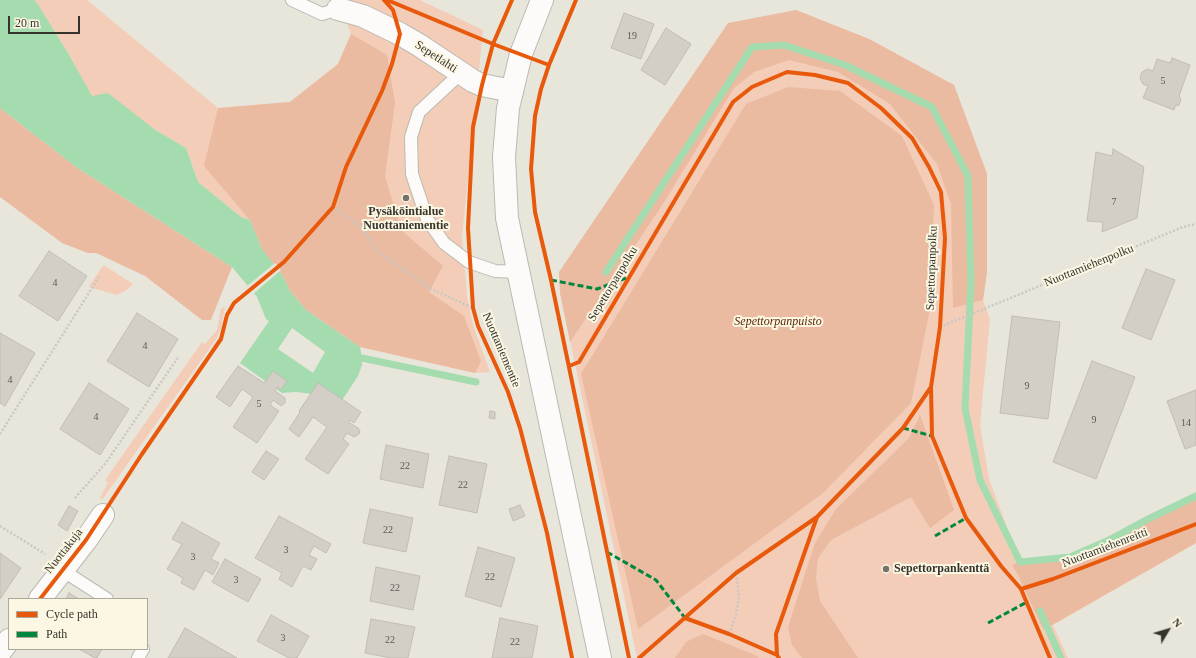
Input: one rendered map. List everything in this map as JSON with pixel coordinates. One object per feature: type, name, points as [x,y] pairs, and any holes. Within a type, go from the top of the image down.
[{"type":"main road","points":[[542,0],[521,54],[508,108],[504,157],[507,218],[600,658]]},
{"type":"main road","name":"Sepetlahti","points":[[338,8],[363,16],[400,34],[473,81],[482,85],[512,91]]},
{"type":"main road","name":"Nuottakuja","points":[[41,598],[86,540],[103,515]]},
{"type":"main road","points":[[0,652],[8,641]]},
{"type":"lane","points":[[292,0],[322,14],[338,8]]},
{"type":"lane","points":[[461,73],[419,112],[411,137],[412,174],[427,220],[444,244],[469,262],[495,271],[518,272]]},
{"type":"lane","points":[[63,568],[106,598]]},
{"type":"path","points":[[328,213],[333,207],[335,201]]},
{"type":"path","points":[[333,207],[362,228],[376,250],[428,288],[473,308]]},
{"type":"path","points":[[0,434],[99,277]]},
{"type":"path","points":[[75,498],[105,464],[179,356]]},
{"type":"path","points":[[0,526],[63,568]]},
{"type":"path","points":[[730,578],[742,568]]},
{"type":"path","points":[[729,634],[736,615],[739,596],[736,573]]},
{"type":"path","points":[[722,631],[736,637]]},
{"type":"green space","points":[[34,0],[87,0],[218,108],[290,102],[338,64],[351,34],[338,0],[420,0],[483,30],[462,237],[467,296],[473,325],[490,372],[475,373],[360,347],[290,291],[283,276],[262,249],[250,220],[241,217],[198,182],[186,148],[154,129],[92,97],[68,53]]},
{"type":"green space","name":"Sepettorpanpuisto","points":[[796,10],[869,39],[954,85],[987,174],[987,272],[983,300],[990,319],[980,425],[989,479],[1020,562],[1070,557],[1107,541],[1146,519],[1196,496],[1196,543],[1053,625],[1068,658],[637,658],[560,293],[559,272],[585,236]]},
{"type":"green space","points":[[796,10],[869,39],[954,85],[987,174],[987,272],[983,300],[953,308],[951,204],[937,164],[890,104],[838,72],[789,60],[754,72],[734,88],[661,207],[570,342],[560,293],[559,272],[728,23]]},
{"type":"green space","points":[[351,34],[387,55],[395,103],[385,176],[401,230],[443,266],[429,292],[464,316],[481,361],[475,373],[360,347],[306,310],[290,291],[283,276],[262,249],[250,220],[204,166],[218,108],[290,102],[338,64]]},
{"type":"green space","points":[[788,87],[840,91],[902,136],[934,205],[929,314],[911,403],[823,493],[638,629],[581,374],[746,104]]},
{"type":"green space","points":[[0,108],[76,167],[232,267],[211,320],[202,320],[145,276],[96,253],[88,253],[62,243],[0,197]]},
{"type":"green space","points":[[105,265],[133,284],[127,290],[117,295],[89,286]]},
{"type":"green space","points":[[225,307],[221,328],[217,338],[102,500],[100,498],[108,482],[105,480],[202,342],[205,344],[217,330],[221,308]]},
{"type":"green space","points":[[920,415],[954,510],[930,528],[911,497],[831,540],[818,558],[816,579],[820,601],[858,658],[802,658],[792,645],[788,627],[815,543],[836,509],[909,438]]},
{"type":"green space","points":[[1196,496],[1196,543],[1043,629],[1012,565],[1020,562],[1070,557],[1107,541],[1146,519]]},
{"type":"green space","points":[[703,634],[759,658],[675,658],[686,642]]},
{"type":"shaded area","points":[[0,0],[34,0],[68,53],[92,96],[108,93],[154,129],[186,148],[198,182],[241,217],[250,220],[262,249],[283,276],[290,291],[306,310],[360,347],[362,365],[358,376],[335,411],[312,394],[296,392],[282,393],[240,363],[269,321],[266,319],[257,297],[232,267],[76,167],[0,108]],"holes":[[[292,328],[325,352],[313,373],[278,349]]]},
{"type":"pier","points":[[275,263],[281,270],[252,295],[246,287]]},
{"type":"building","points":[[624,13],[654,24],[641,59],[611,48]]},
{"type":"building","points":[[666,28],[691,44],[665,85],[641,70]]},
{"type":"building","points":[[1172,58],[1190,65],[1179,96],[1181,99],[1179,105],[1175,106],[1174,110],[1143,98],[1148,86],[1143,84],[1140,78],[1142,72],[1148,69],[1153,71],[1157,59],[1170,63]]},
{"type":"building","points":[[1113,149],[1144,167],[1137,218],[1102,232],[1103,222],[1087,221],[1096,152],[1112,156]]},
{"type":"building","points":[[49,251],[87,276],[58,321],[19,296]]},
{"type":"building","points":[[1146,269],[1175,280],[1151,340],[1122,328]]},
{"type":"building","points":[[137,313],[178,339],[149,387],[107,361]]},
{"type":"building","points":[[1012,316],[1060,322],[1048,419],[1000,413]]},
{"type":"building","points":[[0,333],[35,353],[5,406],[0,403]]},
{"type":"building","points":[[1092,361],[1135,377],[1096,479],[1053,462]]},
{"type":"building","points":[[238,366],[264,383],[273,371],[287,381],[281,390],[277,387],[275,391],[285,398],[285,403],[281,406],[273,400],[270,405],[279,411],[257,443],[233,427],[253,397],[242,389],[230,407],[216,397]]},
{"type":"building","points":[[89,383],[129,409],[100,455],[60,429]]},
{"type":"building","points":[[318,383],[361,412],[354,423],[350,420],[348,422],[358,428],[360,431],[359,434],[354,437],[347,433],[343,439],[349,444],[328,474],[305,459],[327,427],[313,417],[299,437],[289,429]]},
{"type":"building","points":[[1196,390],[1196,445],[1185,449],[1167,401]]},
{"type":"building","points":[[490,411],[495,412],[495,419],[489,418]]},
{"type":"building","points":[[386,445],[429,454],[423,488],[380,479]]},
{"type":"building","points":[[266,451],[279,459],[264,480],[252,472]]},
{"type":"building","points":[[449,456],[487,464],[477,513],[439,505]]},
{"type":"building","points":[[520,505],[525,516],[513,521],[509,509]]},
{"type":"building","points":[[69,506],[78,511],[67,531],[58,525]]},
{"type":"building","points":[[370,509],[413,518],[406,552],[363,543]]},
{"type":"building","points":[[279,516],[331,544],[326,553],[314,546],[309,555],[317,559],[311,570],[303,566],[292,587],[279,579],[282,573],[255,558]]},
{"type":"building","points":[[182,522],[220,543],[211,559],[219,563],[213,575],[205,570],[194,590],[181,583],[183,578],[167,569],[182,544],[172,539]]},
{"type":"building","points":[[478,547],[515,558],[501,607],[465,596]]},
{"type":"building","points":[[0,553],[21,568],[0,599]]},
{"type":"building","points":[[225,559],[261,579],[248,602],[212,582]]},
{"type":"building","points":[[376,567],[420,576],[413,610],[370,601]]},
{"type":"building","points":[[69,593],[77,598],[66,598]]},
{"type":"building","points":[[271,615],[309,636],[297,658],[289,658],[257,641]]},
{"type":"building","points":[[500,618],[538,626],[532,658],[492,658]]},
{"type":"building","points":[[371,619],[415,627],[408,658],[391,658],[365,653]]},
{"type":"building","points":[[185,628],[237,658],[168,658]]},
{"type":"building","points":[[81,650],[101,650],[97,658]]},
{"type":"waterway","points":[[606,272],[752,47],[784,45],[845,65],[932,107],[968,176],[971,282],[965,408],[980,480],[1020,562],[1070,557],[1107,541],[1196,496]]},
{"type":"waterway","points":[[362,358],[476,382]]},
{"type":"waterway","points":[[1040,611],[1061,658]]},
{"type":"marked path","points":[[551,280],[597,289],[629,277]]},
{"type":"marked path","points":[[903,428],[932,436]]},
{"type":"marked path","points":[[935,536],[966,518]]},
{"type":"marked path","points":[[607,552],[656,580],[685,618]]},
{"type":"marked path","points":[[988,623],[1027,602]]},
{"type":"cycle path","points":[[41,598],[86,540],[142,454],[221,339],[227,315],[234,303],[284,262],[333,207],[346,167],[382,91],[392,64],[400,34],[393,10],[384,0]]},
{"type":"cycle path","points":[[387,0],[493,44],[549,65]]},
{"type":"cycle path","name":"Nuottaniementie","points":[[512,0],[493,44],[473,127],[468,228],[473,308],[478,326],[508,392],[520,428],[547,533],[572,658]]},
{"type":"cycle path","points":[[576,0],[549,65],[541,89],[535,116],[531,169],[535,212],[551,280],[629,658]]},
{"type":"cycle path","name":"Sepettorpanpolku","points":[[569,366],[579,362],[733,102],[752,87],[787,72],[815,75],[848,83],[881,108],[912,138],[929,167],[941,192],[945,238],[940,327],[931,387],[932,436],[966,518],[1001,566],[1021,589],[1050,658]]},
{"type":"cycle path","points":[[779,658],[777,655],[776,634],[817,517],[903,428],[931,387]]},
{"type":"cycle path","points":[[639,658],[736,573],[817,517]]},
{"type":"cycle path","name":"Nuottamiehenreitti","points":[[1021,589],[1053,579],[1196,524]]},
{"type":"cycle path","points":[[685,618],[729,634],[777,655]]},
{"type":"place","name":"Pysäköintialue Nuottaniementie","points":[[406,198]]},
{"type":"place","name":"Sepettorpankenttä","points":[[886,569]]}]
